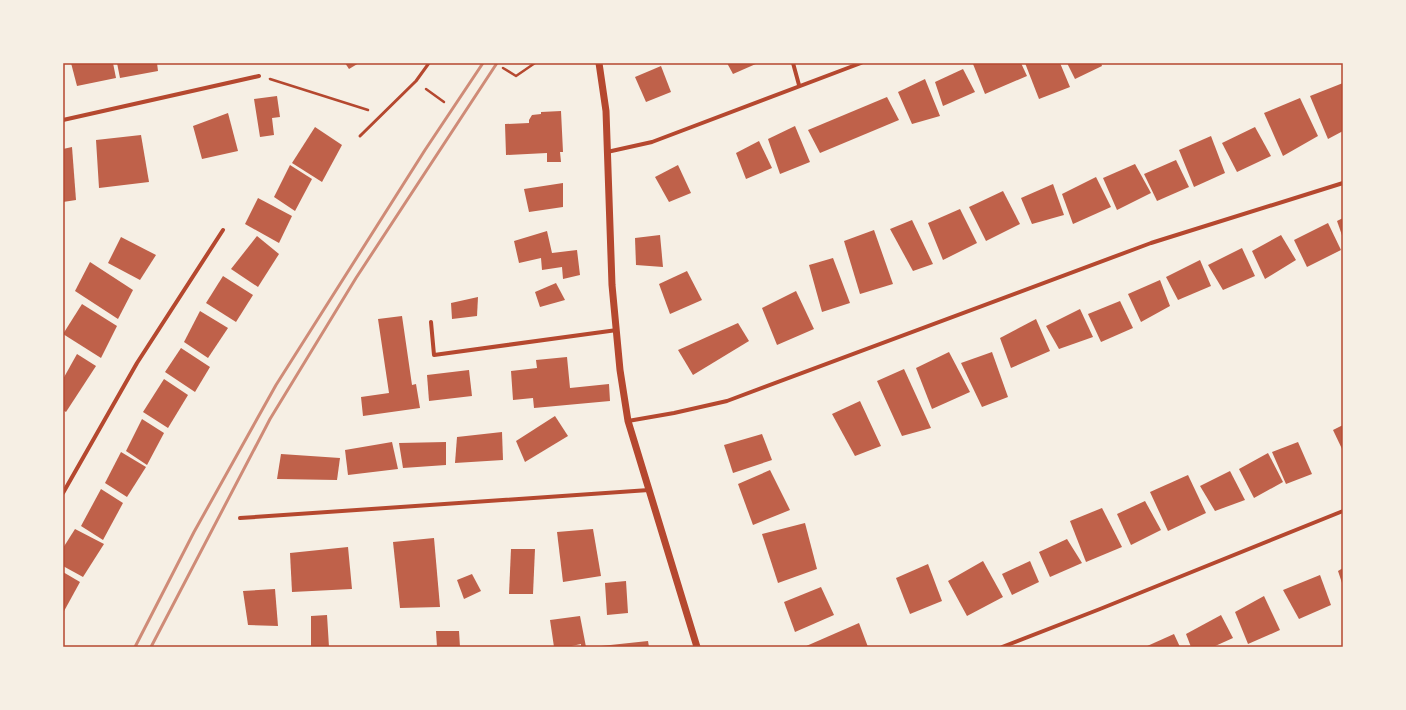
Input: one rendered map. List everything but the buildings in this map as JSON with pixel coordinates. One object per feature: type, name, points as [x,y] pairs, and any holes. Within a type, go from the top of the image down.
[{"type":"street","points":[[599,63],[606,111],[612,285],[620,370],[628,421],[697,647]]},
{"type":"street","points":[[793,63],[799,85]]},
{"type":"street","points":[[607,152],[652,142],[799,85],[861,63]]},
{"type":"street","points":[[63,120],[259,76]]},
{"type":"street","points":[[628,421],[728,401],[1151,243],[1343,184]]},
{"type":"street","points":[[63,491],[137,363],[223,230]]},
{"type":"street","points":[[431,322],[434,355],[617,330]]},
{"type":"street","points":[[240,518],[649,490]]},
{"type":"street","points":[[1002,647],[1343,511]]},
{"type":"lane","points":[[360,136],[416,81],[429,63]]},
{"type":"path","points":[[503,68],[516,76],[535,63]]},
{"type":"path","points":[[259,76],[382,115]]},
{"type":"path","points":[[416,81],[444,102]]},
{"type":"railway","points":[[135,647],[194,532],[276,385],[425,150],[483,63]]},
{"type":"railway","points":[[151,647],[270,419],[356,278],[497,63]]}]
